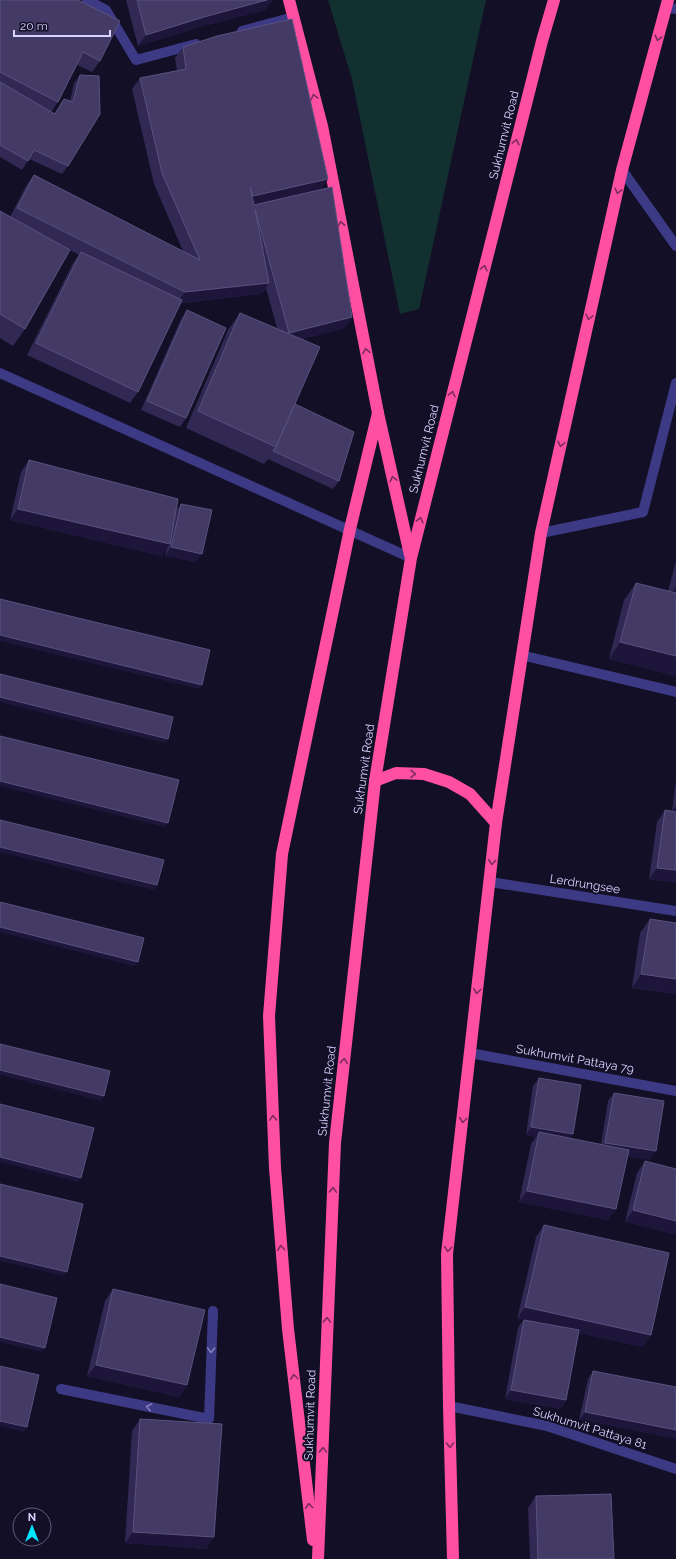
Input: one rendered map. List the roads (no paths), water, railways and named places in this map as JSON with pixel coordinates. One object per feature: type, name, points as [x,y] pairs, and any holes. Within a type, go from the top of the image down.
[{"type":"highway","points":[[290,0],[322,126],[378,413],[411,558]]},
{"type":"highway","name":"Sukhumvit Road","points":[[317,1559],[335,1143],[375,781],[411,558],[542,41],[554,0]]},
{"type":"highway","points":[[453,1559],[447,1254],[496,823],[541,533],[622,170],[670,5]]},
{"type":"highway","points":[[317,1559],[288,1329],[275,1168],[269,1016],[282,854],[350,529],[378,413]]},
{"type":"highway","points":[[375,781],[396,773],[403,773],[424,774],[449,782],[470,794],[496,823]]},
{"type":"street","points":[[87,0],[106,10],[136,60],[204,42]]},
{"type":"street","points":[[234,33],[294,17]]},
{"type":"street","points":[[622,170],[676,246]]},
{"type":"street","points":[[0,373],[350,529],[411,558]]},
{"type":"street","points":[[541,533],[643,512],[676,383]]},
{"type":"street","points":[[521,655],[676,692]]},
{"type":"street","name":"Lerdrungsee","points":[[490,882],[676,911]]},
{"type":"street","name":"Sukhumvit Pattaya 79","points":[[470,1053],[676,1091]]},
{"type":"street","points":[[61,1389],[209,1419],[213,1311]]},
{"type":"street","name":"Sukhumvit Pattaya 81","points":[[449,1406],[548,1426],[676,1469]]}]
